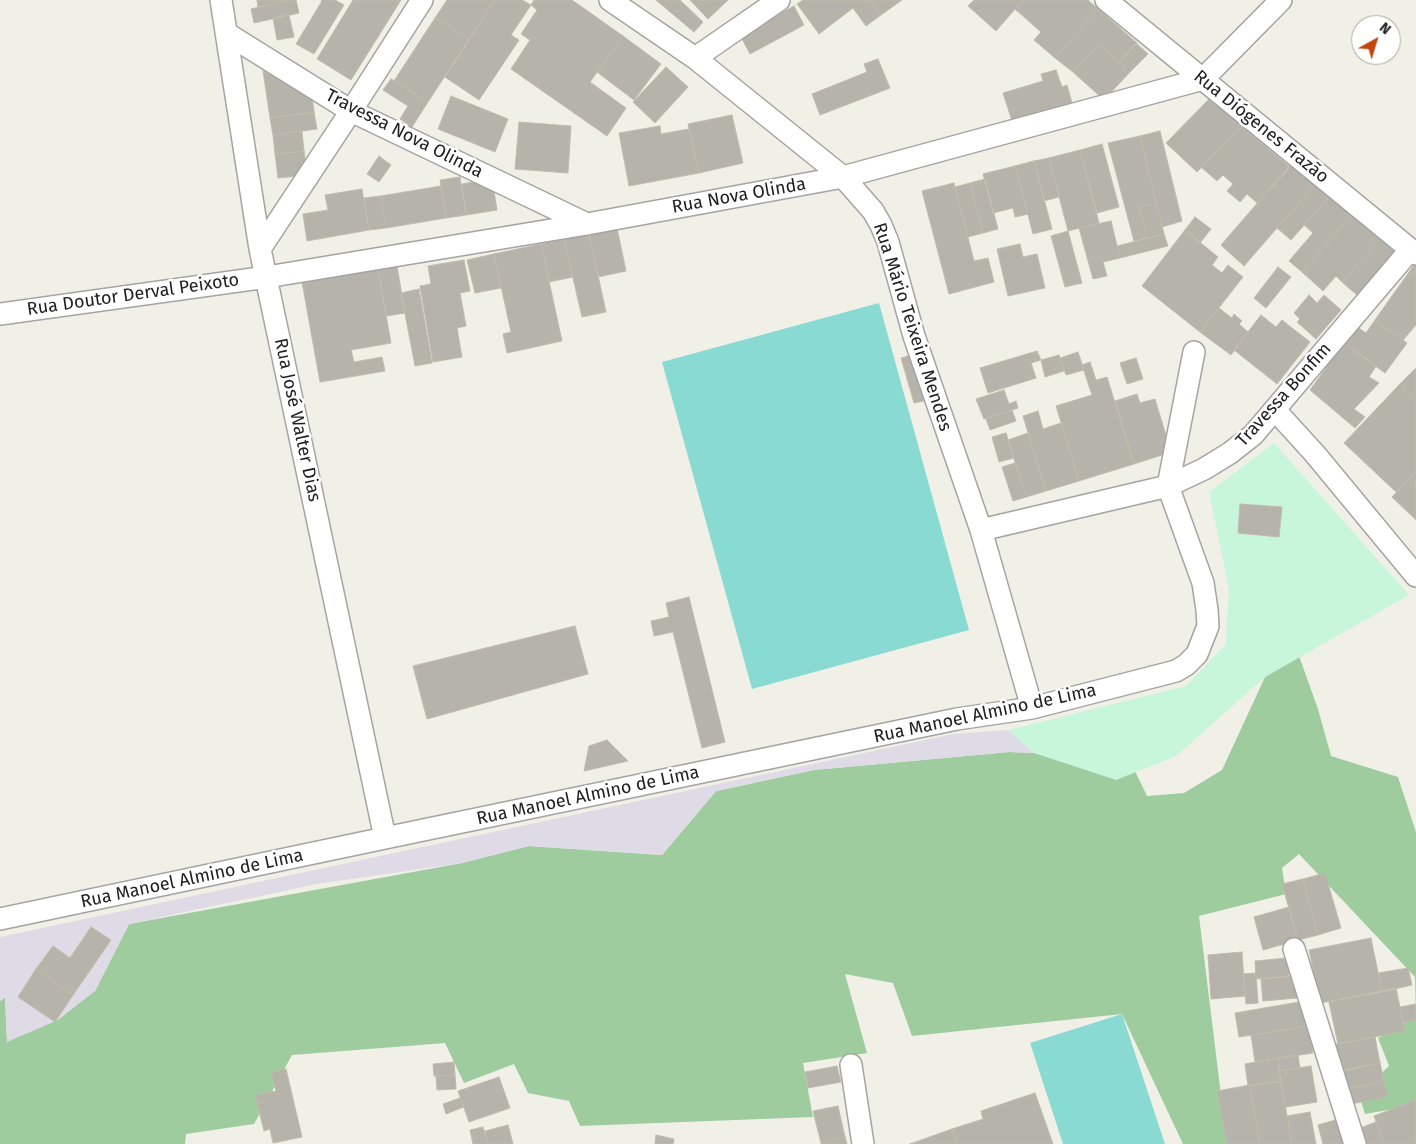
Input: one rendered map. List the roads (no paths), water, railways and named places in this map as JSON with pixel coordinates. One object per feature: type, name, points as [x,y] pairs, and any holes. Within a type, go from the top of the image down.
[{"type":"street","name":"Rua José Walter Dias","points":[[221,0],[260,249],[385,838]]},
{"type":"street","points":[[260,249],[351,112],[422,0]]},
{"type":"street","name":"Rua Mário Teixeira Mendes","points":[[610,0],[695,58],[843,177],[873,211],[885,234],[914,336],[981,530],[1032,708]]},
{"type":"street","points":[[695,58],[779,0]]},
{"type":"street","name":"Rua Diógenes Frazão","points":[[1106,0],[1413,252]]},
{"type":"street","points":[[1204,79],[1281,0]]},
{"type":"street","name":"Travessa Nova Olinda","points":[[226,33],[351,112],[587,224]]},
{"type":"street","name":"Rua Nova Olinda","points":[[267,277],[587,224],[843,177],[1204,79]]},
{"type":"street","name":"Travessa Bonfim","points":[[981,530],[1168,486],[1204,469],[1230,453],[1254,434],[1413,252]]},
{"type":"street","name":"Rua Doutor Derval Peixoto","points":[[0,314],[267,277]]},
{"type":"street","points":[[1168,486],[1194,352]]},
{"type":"street","points":[[1274,410],[1315,454],[1416,576]]},
{"type":"street","name":"Rua Manoel Almino de Lima","points":[[0,919],[957,719],[1032,708],[1176,671],[1186,665],[1197,654],[1208,626],[1202,583],[1168,486]]},
{"type":"street","points":[[1294,949],[1355,1144]]},
{"type":"street","points":[[851,1065],[862,1144]]}]
